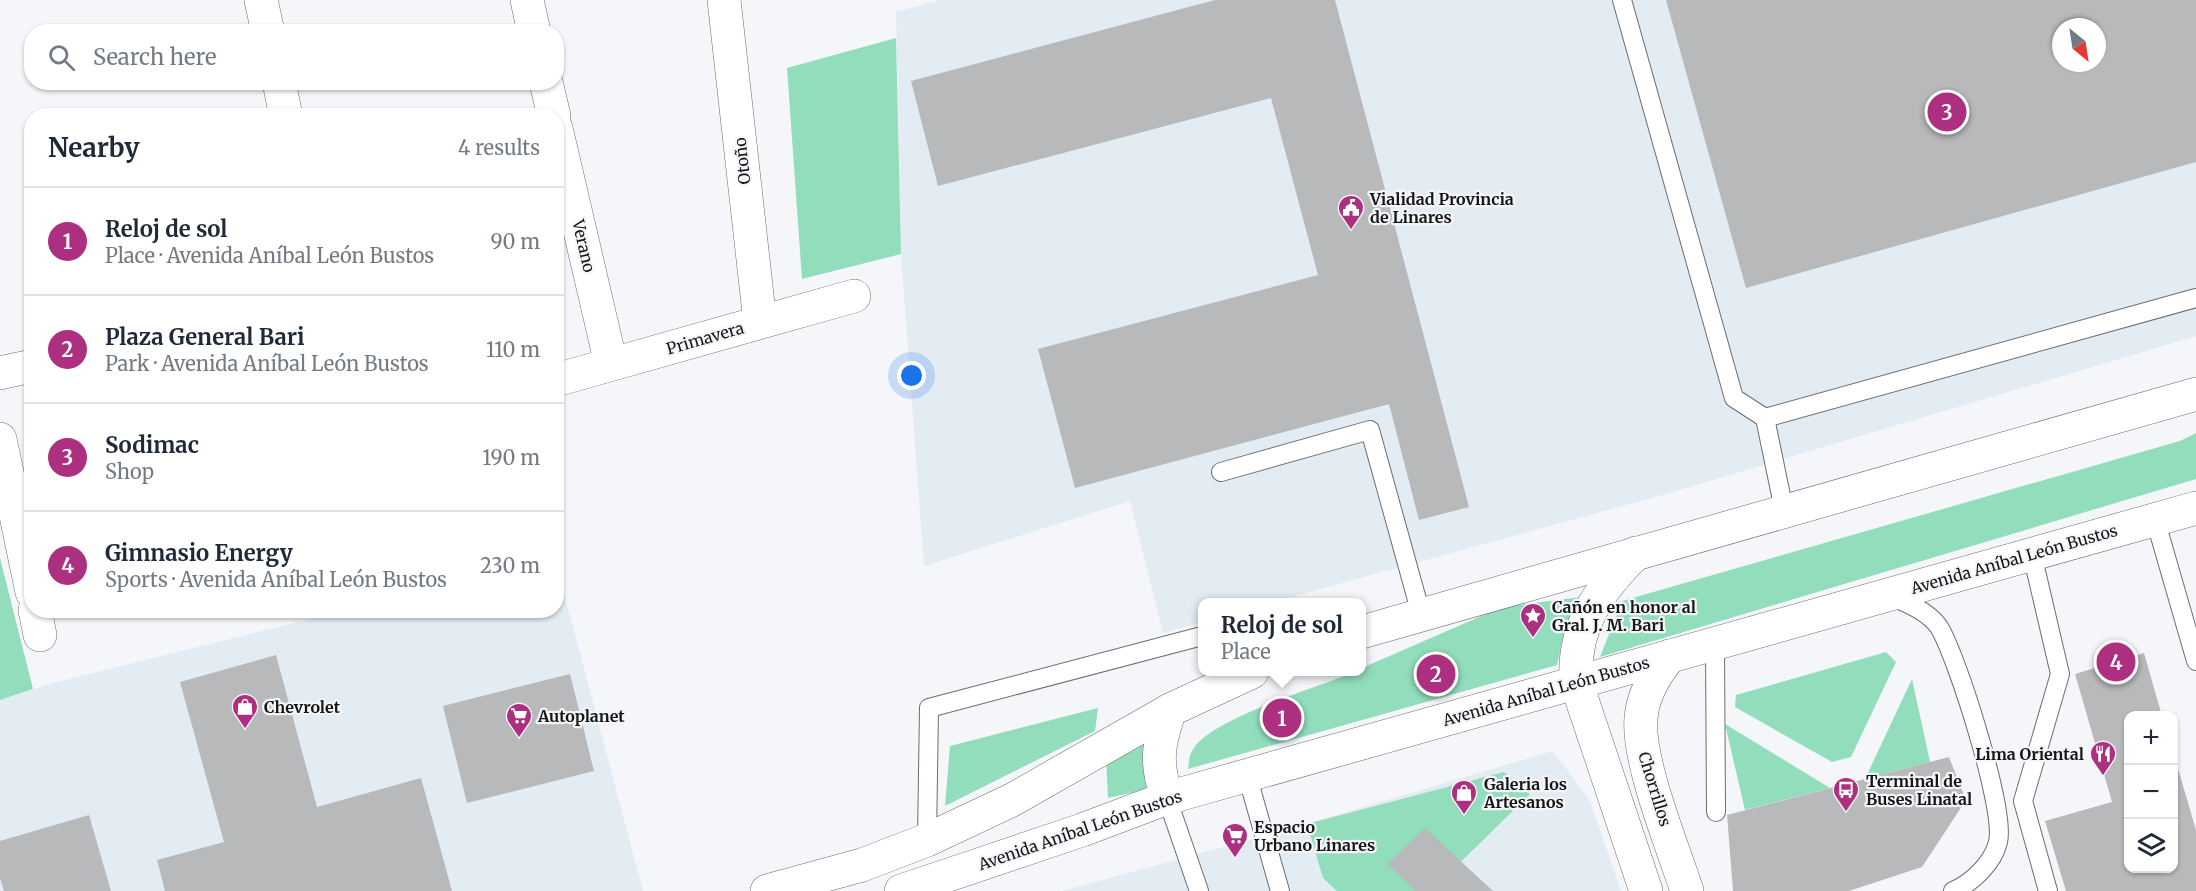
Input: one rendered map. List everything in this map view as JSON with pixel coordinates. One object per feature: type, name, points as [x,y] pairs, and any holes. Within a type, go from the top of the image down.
[{"type":"main road","points":[[261,0],[266,24]]},
{"type":"main road","points":[[527,0],[532,24]]},
{"type":"main road","name":"Otoño","points":[[724,0],[760,322]]},
{"type":"main road","points":[[281,90],[284,108]]},
{"type":"main road","points":[[548,90],[552,108]]},
{"type":"main road","name":"Verano","points":[[564,163],[610,364]]},
{"type":"main road","name":"Primavera","points":[[564,378],[854,296]]},
{"type":"main road","points":[[0,372],[24,368]]},
{"type":"main road","points":[[1366,632],[1421,614],[2196,394]]},
{"type":"main road","points":[[0,439],[24,554]]},
{"type":"main road","name":"Avenida Aníbal León Bustos","points":[[901,891],[1082,830],[1167,798],[2196,508]]},
{"type":"main road","points":[[1638,552],[1610,580],[1587,617],[1578,641],[1575,662],[1576,682],[1646,891]]},
{"type":"main road","name":"Chorrillos","points":[[1670,656],[1654,675],[1641,716],[1641,739],[1687,891]]},
{"type":"main road","points":[[767,891],[862,865],[927,840],[1012,800],[1170,710],[1243,676]]},
{"type":"main road","points":[[1167,798],[1160,776],[1158,754],[1170,710]]},
{"type":"lane","points":[[1622,0],[1734,398],[1765,418],[1785,510]]},
{"type":"lane","points":[[1765,418],[2196,298]]},
{"type":"lane","points":[[1221,472],[1370,430],[1421,614]]},
{"type":"lane","points":[[2155,519],[2196,661]]},
{"type":"lane","points":[[2031,554],[2060,674],[2023,801],[2048,891]]},
{"type":"lane","points":[[1887,595],[1908,603],[1938,626],[1958,671],[1998,813],[1998,842],[1984,868],[1953,891]]},
{"type":"lane","points":[[927,840],[929,708],[1198,637]]},
{"type":"lane","points":[[1715,644],[1716,812]]},
{"type":"lane","points":[[1247,775],[1280,891]]},
{"type":"lane","points":[[1167,798],[1189,856],[1199,891]]},
{"type":"shaded area","points":[[941,0],[2196,0],[2196,336],[1666,494],[1288,598],[1198,598],[1198,623],[1163,633],[1130,501],[924,566],[901,254],[896,12]]},
{"type":"shaded area","points":[[564,593],[643,891],[0,891],[0,700],[53,683],[314,618],[564,618]]},
{"type":"shaded area","name":"Galeria los Artesanos","points":[[1553,751],[1590,801],[1621,891],[1062,891],[1282,831]]},
{"type":"green space","points":[[896,38],[901,254],[802,279],[787,68]]},
{"type":"green space","points":[[2196,433],[2196,479],[1600,657],[1622,601],[2180,441]]},
{"type":"green space","points":[[0,558],[33,689],[0,700]]},
{"type":"green space","points":[[1581,597],[1566,626],[1557,665],[1188,769],[1192,751],[1202,739],[1219,727],[1266,705],[1343,676],[1366,676],[1366,666],[1502,607]]},
{"type":"green space","points":[[1886,652],[1896,662],[1851,757],[1832,762],[1735,707],[1736,695]]},
{"type":"green space","points":[[1912,679],[1930,762],[1865,779]]},
{"type":"green space","points":[[1098,708],[1095,731],[945,806],[950,746]]},
{"type":"green space","points":[[1725,724],[1830,788],[1745,810]]},
{"type":"green space","points":[[1146,736],[1148,789],[1108,798],[1106,757]]},
{"type":"green space","points":[[1504,772],[1530,794],[1431,891],[1337,891],[1323,878],[1307,824]]},
{"type":"building","name":"Vialidad Provincia de Linares","points":[[1215,0],[1335,0],[1469,507],[1419,520],[1389,404],[1075,488],[1038,349],[1318,275],[1271,98],[938,186],[911,81]]},
{"type":"building","points":[[1666,0],[2196,0],[2196,162],[1746,288]]},
{"type":"building","points":[[2144,653],[2161,711],[2124,711],[2124,873],[2178,873],[2178,769],[2196,830],[2196,891],[2066,891],[2045,821],[2112,802],[2075,674]]},
{"type":"building","name":"Chevrolet","points":[[276,655],[317,807],[421,778],[452,891],[165,891],[157,860],[224,842],[180,682]]},
{"type":"building","name":"Autoplanet","points":[[570,674],[594,771],[467,803],[443,706]]},
{"type":"building","points":[[1949,757],[1966,800],[1922,867],[1849,891],[1733,891],[1727,815]]},
{"type":"building","points":[[89,815],[111,891],[4,891],[0,878],[0,841]]},
{"type":"building","points":[[1425,828],[1493,891],[1416,891],[1387,864]]},
{"type":"place","name":"Sodimac","points":[[1947,112]]},
{"type":"place","name":"Vialidad Provincia de Linares","points":[[1351,231]]},
{"type":"place","name":"Cañón en honor al Gral. J. M. Bari","points":[[1533,639]]},
{"type":"place","name":"Gimnasio Energy","points":[[2116,662]]},
{"type":"place","name":"Plaza General Bari","points":[[1436,674]]},
{"type":"place","name":"Reloj de sol","points":[[1282,718]]},
{"type":"place","name":"Chevrolet","points":[[245,730]]},
{"type":"place","name":"Autoplanet","points":[[519,739]]},
{"type":"place","name":"Lima Oriental","points":[[2103,777]]},
{"type":"place","name":"Terminal de Buses Linatal","points":[[1846,813]]},
{"type":"place","name":"Galeria los Artesanos","points":[[1464,816]]},
{"type":"place","name":"Espacio Urbano Linares","points":[[1235,859]]}]
